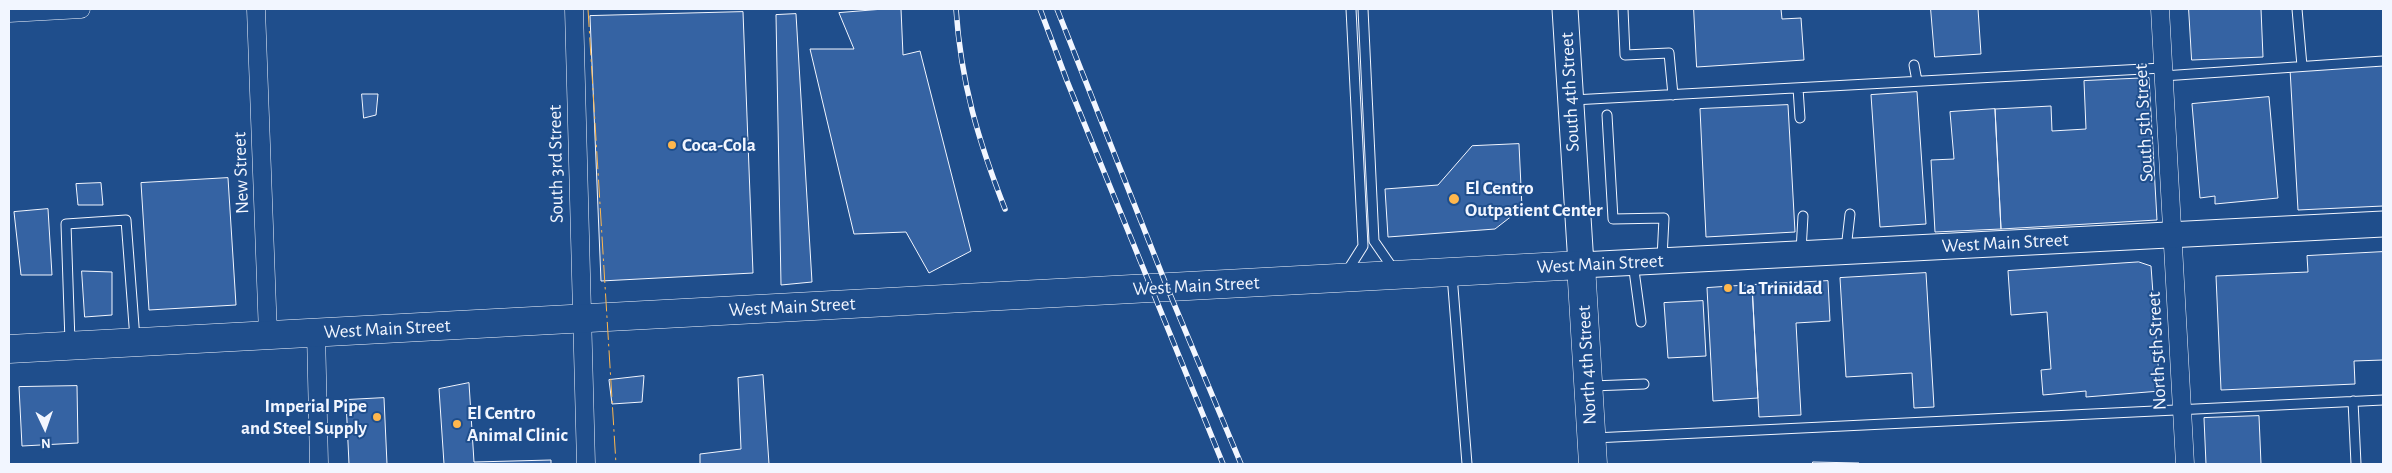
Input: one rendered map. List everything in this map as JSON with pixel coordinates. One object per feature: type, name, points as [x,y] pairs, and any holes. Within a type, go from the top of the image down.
[{"type":"main road","name":"West Main Street","points":[[9,349],[1581,265]]},
{"type":"main road","name":"North 4th Street","points":[[1581,265],[1592,451]]},
{"type":"street","points":[[9,13],[80,9]]},
{"type":"street","name":"New Street","points":[[256,9],[268,335]]},
{"type":"street","name":"South 3rd Street","points":[[574,9],[586,464]]},
{"type":"street","name":"South 4th Street","points":[[1566,9],[1581,265]]},
{"type":"street","name":"South 5th Street","points":[[2160,9],[2172,235]]},
{"type":"street","name":"West Main Street","points":[[1581,265],[2383,224]]},
{"type":"street","name":"North 5th Street","points":[[2172,235],[2185,464]]},
{"type":"street","points":[[316,332],[319,464]]},
{"type":"lane","points":[[1343,278],[1363,246],[1351,9]]},
{"type":"lane","points":[[1363,9],[1374,242],[1398,275]]},
{"type":"lane","points":[[1623,9],[1625,55],[1669,52],[1673,95]]},
{"type":"lane","points":[[2297,9],[2302,66]]},
{"type":"lane","points":[[1571,100],[1917,81],[2302,66],[2383,61]]},
{"type":"lane","points":[[1914,65],[1917,81]]},
{"type":"lane","points":[[1798,88],[1800,118]]},
{"type":"lane","points":[[1607,114],[1613,219],[1664,218],[1662,261]]},
{"type":"lane","points":[[1846,252],[1850,214]]},
{"type":"lane","points":[[1800,254],[1803,216]]},
{"type":"lane","points":[[70,346],[66,224],[126,220],[136,342]]},
{"type":"lane","points":[[1634,262],[1641,322]]},
{"type":"lane","points":[[1452,272],[1467,464]]},
{"type":"lane","points":[[1588,386],[1644,384]]},
{"type":"lane","points":[[1592,451],[2181,408],[2383,400]]},
{"type":"lane","points":[[2353,401],[2356,464]]},
{"type":"building","points":[[901,9],[903,55],[920,51],[971,251],[929,273],[906,232],[854,234],[810,49],[854,49],[839,13]]},
{"type":"building","points":[[1694,9],[1781,9],[1782,19],[1801,18],[1804,60],[1697,67]]},
{"type":"building","points":[[1931,9],[1978,9],[1981,54],[1935,57]]},
{"type":"building","points":[[2189,9],[2261,9],[2263,57],[2192,60]]},
{"type":"building","name":"Coca-Cola","points":[[743,12],[753,273],[601,281],[590,16]]},
{"type":"building","points":[[796,14],[812,282],[781,285],[776,15]]},
{"type":"building","points":[[2383,64],[2383,206],[2298,210],[2290,69]]},
{"type":"building","points":[[2149,78],[2157,220],[2001,229],[1995,109],[2051,106],[2052,131],[2086,129],[2084,81]]},
{"type":"building","points":[[1917,92],[1926,224],[1880,227],[1871,95]]},
{"type":"building","points":[[362,94],[378,94],[376,115],[364,118]]},
{"type":"building","points":[[2269,97],[2278,198],[2215,204],[2215,196],[2200,198],[2192,104]]},
{"type":"building","points":[[1788,105],[1795,232],[1706,237],[1700,109]]},
{"type":"building","points":[[1995,109],[2001,229],[1935,232],[1931,160],[1954,159],[1950,112]]},
{"type":"building","name":"El Centro Outpatient Center","points":[[1519,144],[1522,208],[1495,229],[1388,237],[1385,189],[1438,185],[1472,146]]},
{"type":"building","points":[[228,178],[236,305],[149,310],[141,183]]},
{"type":"building","points":[[101,183],[103,205],[78,205],[76,184]]},
{"type":"building","points":[[48,209],[52,275],[21,275],[14,212]]},
{"type":"building","points":[[2383,252],[2383,360],[2354,361],[2355,384],[2221,390],[2216,276],[2308,272],[2307,256]]},
{"type":"building","points":[[2139,262],[2151,266],[2160,391],[2086,397],[2086,391],[2043,395],[2041,370],[2051,369],[2047,312],[2011,315],[2008,271]]},
{"type":"building","points":[[82,271],[112,272],[112,315],[85,317]]},
{"type":"building","points":[[1926,273],[1934,407],[1914,408],[1912,373],[1846,377],[1840,278]]},
{"type":"building","points":[[1828,281],[1830,321],[1796,323],[1801,415],[1759,417],[1752,285]]},
{"type":"building","points":[[1752,285],[1758,398],[1713,401],[1707,288]]},
{"type":"building","points":[[1703,301],[1706,356],[1668,358],[1664,303]]},
{"type":"building","points":[[763,375],[769,464],[700,464],[700,454],[741,449],[738,378]]},
{"type":"building","points":[[644,376],[642,402],[612,404],[609,380]]},
{"type":"building","name":"El Centro Animal Clinic","points":[[469,383],[474,462],[551,460],[551,464],[444,464],[439,389]]},
{"type":"building","points":[[77,386],[78,443],[22,446],[19,387]]},
{"type":"building","points":[[384,398],[387,464],[349,464],[346,400]]},
{"type":"building","points":[[2259,416],[2261,464],[2206,464],[2204,418]]},
{"type":"building","points":[[1813,462],[1859,463],[1859,464],[1813,464]]},
{"type":"railway","points":[[956,9],[962,62],[972,111],[1005,209]]},
{"type":"railway","points":[[1040,9],[1067,81],[1223,464]]},
{"type":"railway","points":[[1057,9],[1167,287],[1241,464]]},
{"type":"power","points":[[588,9],[616,464]]},
{"type":"place","name":"Coca-Cola","points":[[672,145]]},
{"type":"place","name":"El Centro Outpatient Center","points":[[1454,199]]},
{"type":"place","name":"La Trinidad","points":[[1728,288]]},
{"type":"place","name":"Imperial Pipe and Steel Supply","points":[[377,417]]},
{"type":"place","name":"El Centro Animal Clinic","points":[[457,424]]}]
